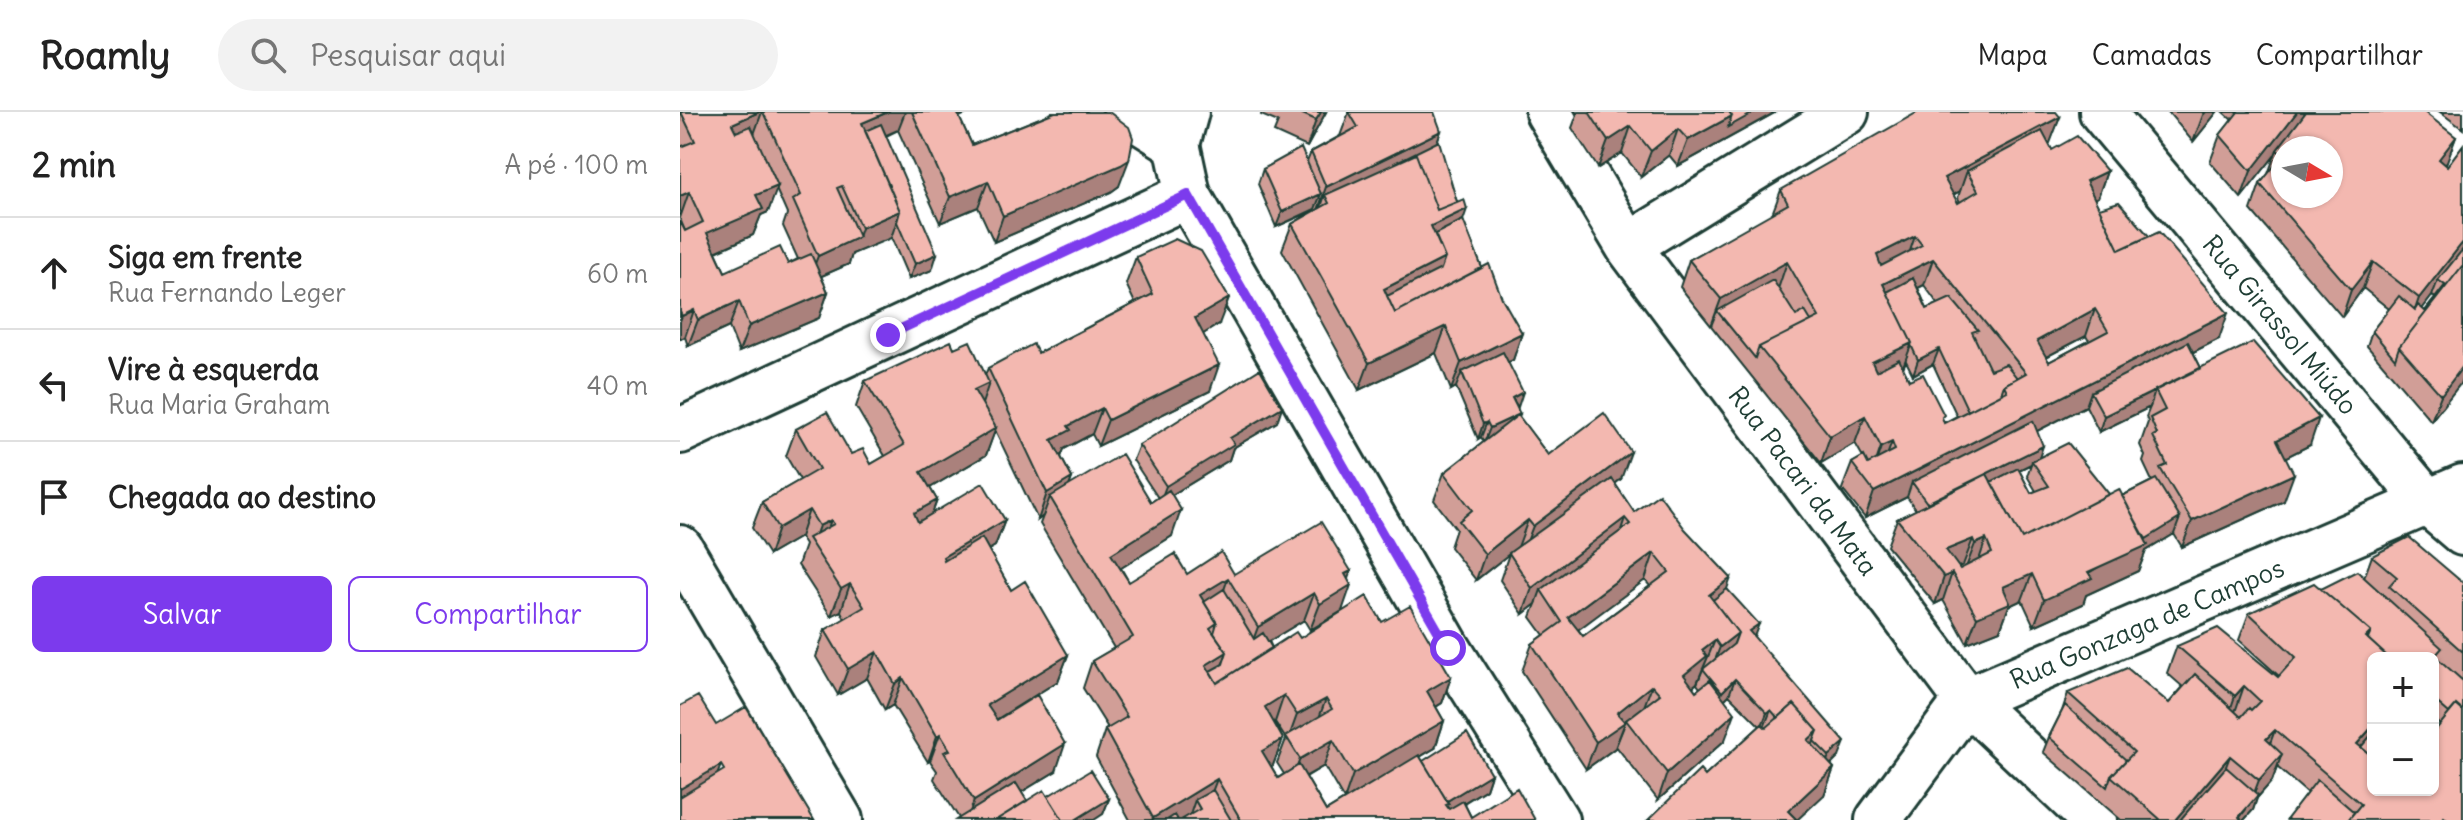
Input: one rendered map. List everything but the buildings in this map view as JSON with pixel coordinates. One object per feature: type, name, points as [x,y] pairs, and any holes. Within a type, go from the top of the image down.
[{"type":"street","points":[[1126,112],[1181,128],[1188,195],[1448,648],[1556,820]]},
{"type":"street","name":"Rua Pacari da Mata","points":[[1548,112],[1628,246],[1967,700],[2094,820]]},
{"type":"street","points":[[1628,246],[1846,112]]},
{"type":"street","name":"Rua Girassol Miúdo","points":[[2102,112],[2446,495],[2463,533]]},
{"type":"street","points":[[680,431],[1188,195]]},
{"type":"street","name":"Rua Gonzaga de Campos","points":[[1967,700],[2446,495]]},
{"type":"street","points":[[680,548],[840,820]]},
{"type":"street","points":[[1878,820],[1967,700]]},
{"type":"route","points":[[888,335],[1188,195],[1448,648]]}]
